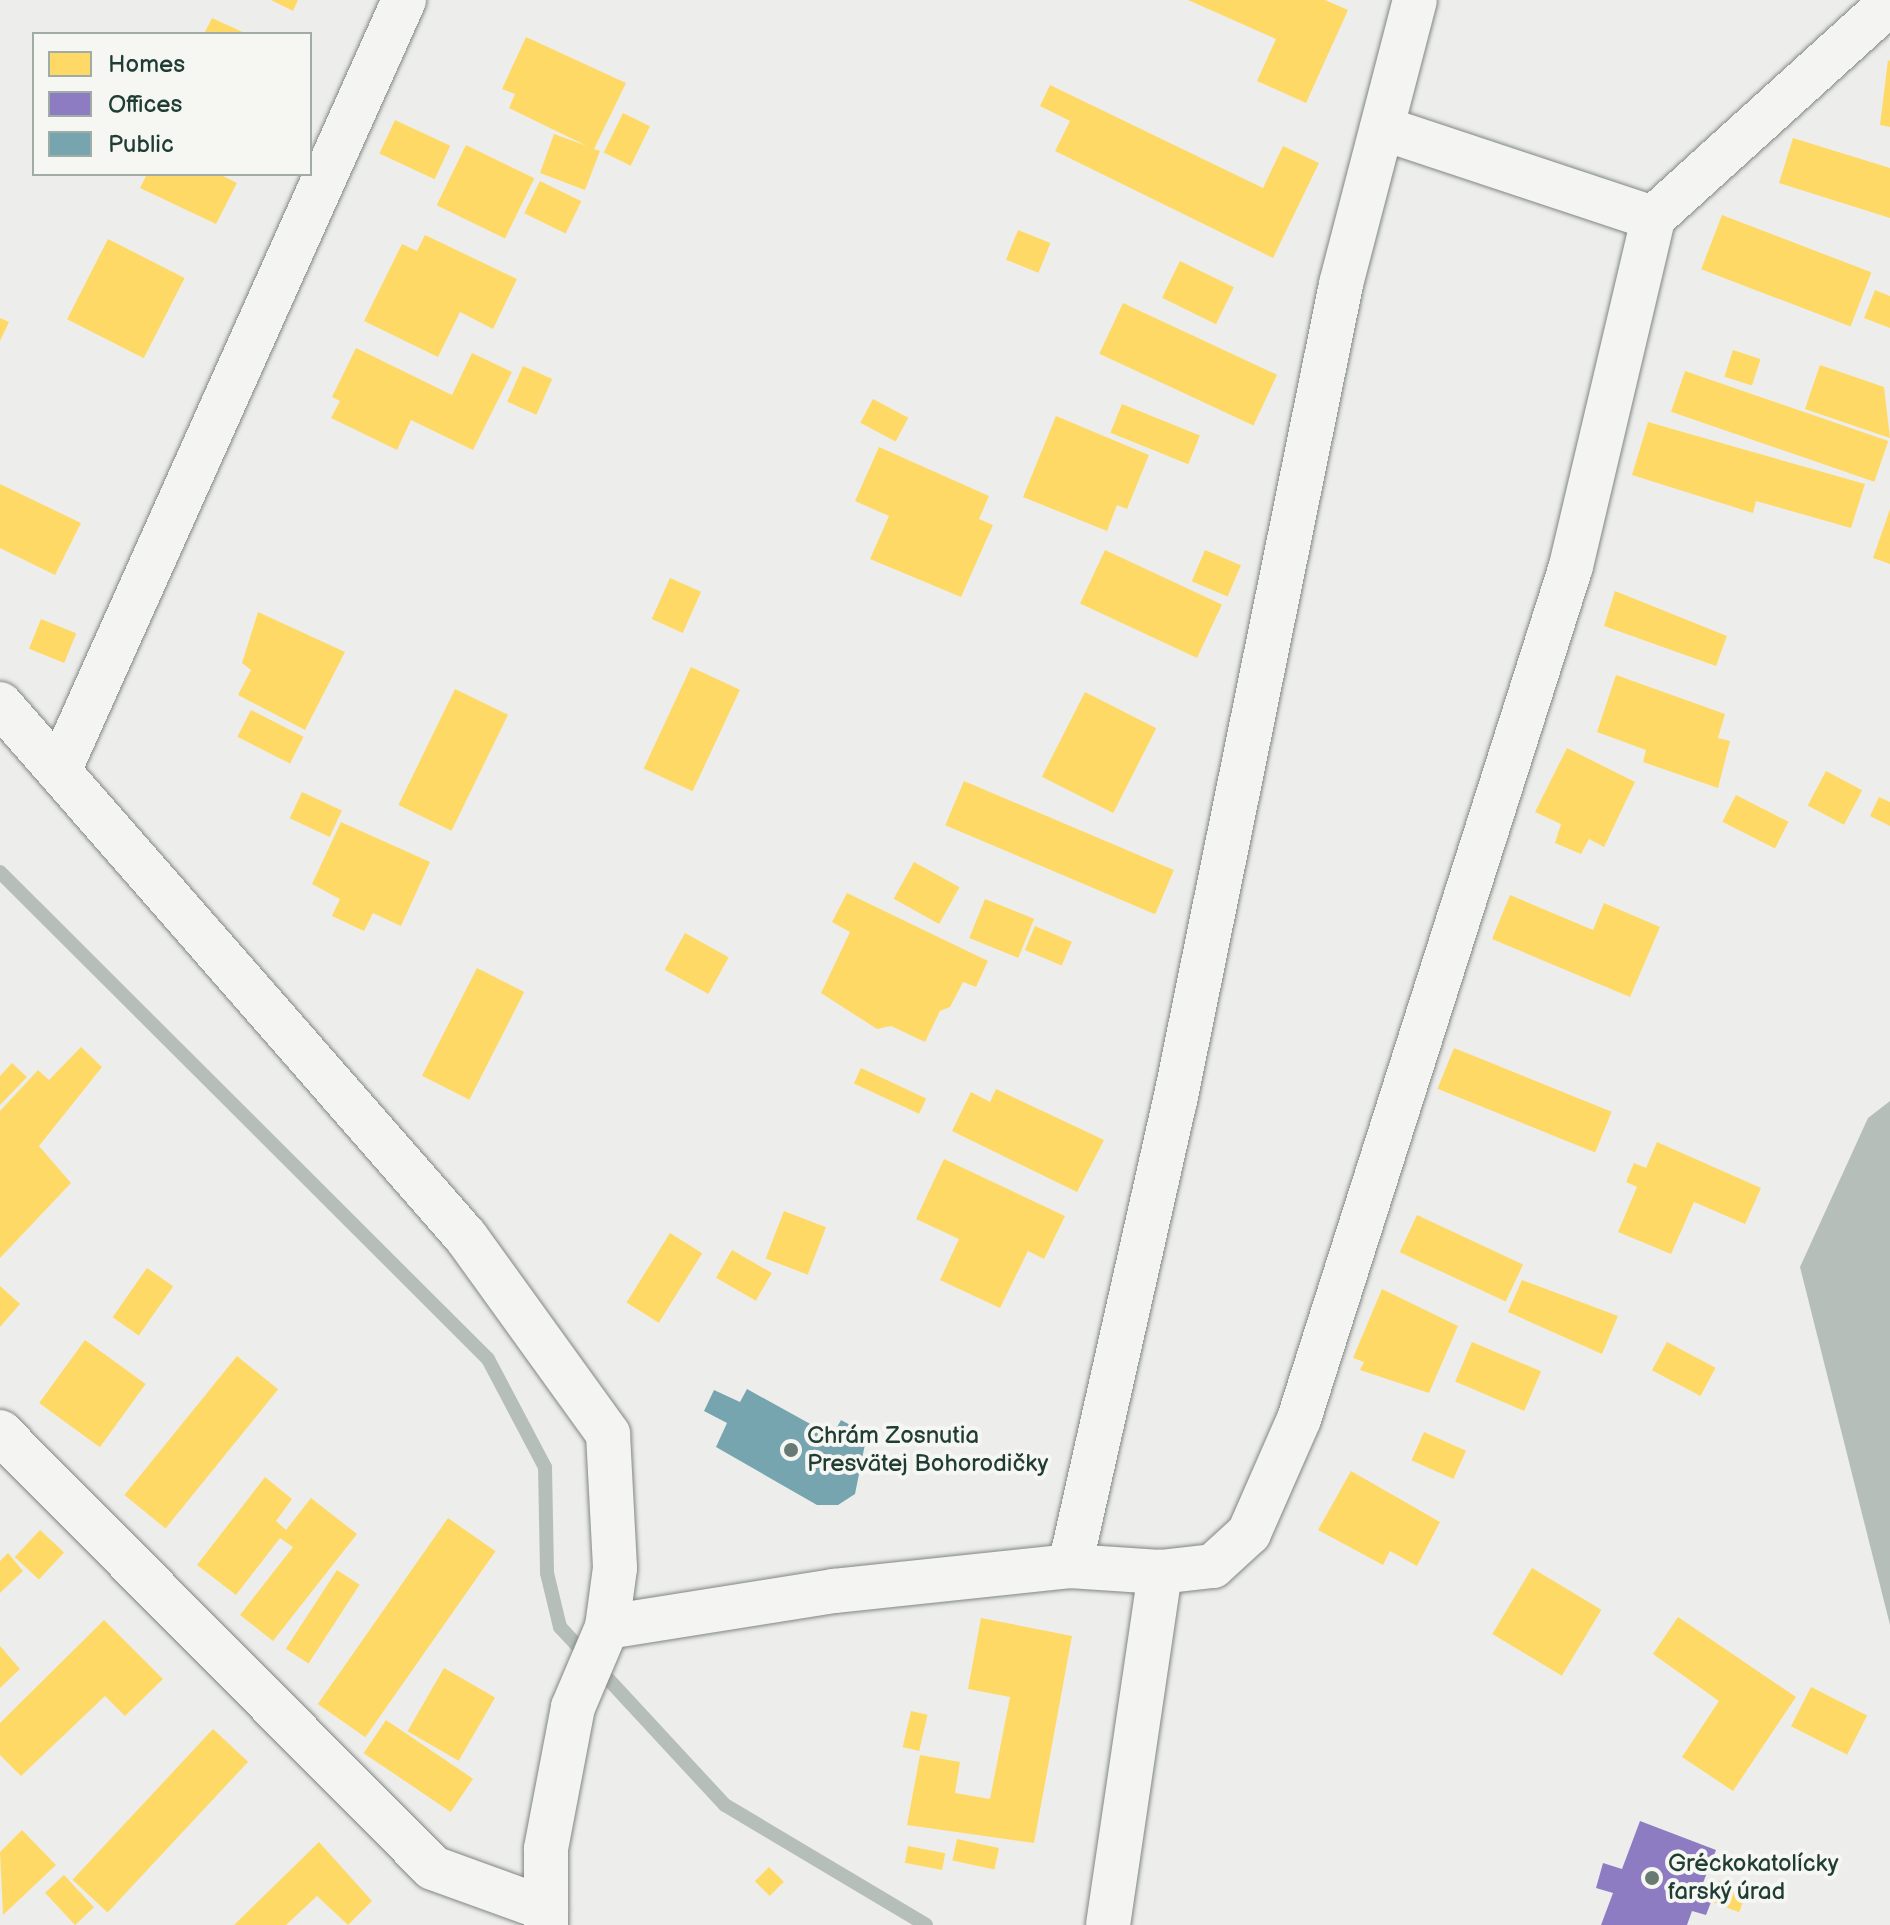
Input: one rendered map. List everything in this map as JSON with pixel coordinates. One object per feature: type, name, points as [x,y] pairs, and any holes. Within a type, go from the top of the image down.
[{"type":"street","points":[[59,771],[404,0]]},
{"type":"street","points":[[1070,1566],[1175,1101],[1341,284],[1415,0]]},
{"type":"street","points":[[607,1627],[834,1591],[1070,1566],[1160,1572],[1213,1566],[1249,1533],[1299,1419],[1571,566],[1653,218],[1888,11]]},
{"type":"street","points":[[1382,128],[1653,218]]},
{"type":"street","points":[[0,704],[466,1237],[608,1434],[615,1568],[607,1627],[573,1707],[546,1849],[546,1917],[433,1868],[0,1432]]},
{"type":"street","points":[[1108,1925],[1160,1572]]},
{"type":"shaded area","points":[[1890,1101],[1890,1625],[1800,1267],[1868,1118]]},
{"type":"building: Homes","points":[[271,0],[298,0],[293,11]]},
{"type":"building: Homes","points":[[1188,0],[1325,0],[1348,10],[1306,103],[1257,81],[1276,39]]},
{"type":"building: Homes","points":[[212,18],[243,32],[205,32]]},
{"type":"building: Homes","points":[[526,37],[626,83],[594,149],[600,151],[585,190],[540,173],[554,134],[587,146],[509,108],[515,94],[502,89]]},
{"type":"building: Homes","points":[[1890,61],[1890,127],[1880,125]]},
{"type":"building: Homes","points":[[1050,85],[1263,188],[1283,146],[1319,163],[1273,258],[1055,151],[1070,121],[1040,106]]},
{"type":"building: Homes","points":[[623,113],[650,126],[631,166],[604,153]]},
{"type":"building: Homes","points":[[395,120],[450,146],[435,179],[379,154]]},
{"type":"building: Homes","points":[[1793,138],[1890,168],[1890,218],[1779,183]]},
{"type":"building: Homes","points":[[466,145],[534,178],[505,239],[437,205]]},
{"type":"building: Homes","points":[[146,176],[223,176],[237,183],[216,224],[140,188]]},
{"type":"building: Homes","points":[[540,181],[581,201],[566,234],[524,213]]},
{"type":"building: Homes","points":[[1722,215],[1871,272],[1851,326],[1701,269]]},
{"type":"building: Homes","points":[[1018,230],[1050,243],[1038,273],[1006,260]]},
{"type":"building: Homes","points":[[425,235],[517,279],[493,329],[460,312],[438,357],[364,321],[402,244],[417,251]]},
{"type":"building: Homes","points":[[108,239],[185,278],[144,358],[67,319]]},
{"type":"building: Homes","points":[[1180,261],[1234,287],[1216,324],[1162,298]]},
{"type":"building: Homes","points":[[1875,290],[1890,296],[1890,328],[1864,318]]},
{"type":"building: Homes","points":[[1123,303],[1277,375],[1253,426],[1099,354]]},
{"type":"building: Homes","points":[[0,318],[9,322],[0,341]]},
{"type":"building: Homes","points":[[356,348],[452,395],[472,353],[512,372],[473,450],[411,420],[397,450],[331,418],[340,401],[332,397]]},
{"type":"building: Homes","points":[[1733,350],[1761,359],[1752,386],[1724,377]]},
{"type":"building: Homes","points":[[1820,365],[1884,387],[1890,438],[1805,409]]},
{"type":"building: Homes","points":[[523,366],[552,379],[536,415],[507,402]]},
{"type":"building: Homes","points":[[1685,371],[1888,441],[1874,482],[1671,412]]},
{"type":"building: Homes","points":[[873,399],[908,418],[896,442],[860,423]]},
{"type":"building: Homes","points":[[1122,404],[1200,435],[1188,464],[1110,433]]},
{"type":"building: Homes","points":[[1056,416],[1149,455],[1127,509],[1117,505],[1107,531],[1023,497]]},
{"type":"building: Homes","points":[[1648,422],[1865,484],[1851,528],[1756,501],[1753,513],[1632,475]]},
{"type":"building: Homes","points":[[879,447],[989,496],[979,519],[993,525],[961,597],[870,559],[889,516],[855,501]]},
{"type":"building: Homes","points":[[0,484],[81,523],[55,575],[0,548]]},
{"type":"building: Homes","points":[[1890,509],[1890,564],[1873,558]]},
{"type":"building: Homes","points":[[1105,550],[1222,605],[1197,658],[1080,603]]},
{"type":"building: Homes","points":[[1205,550],[1241,565],[1228,597],[1192,581]]},
{"type":"building: Homes","points":[[670,578],[701,592],[683,633],[652,619]]},
{"type":"building: Homes","points":[[1615,591],[1727,636],[1716,666],[1604,626]]},
{"type":"building: Homes","points":[[258,612],[345,652],[305,730],[238,695],[251,670],[242,663]]},
{"type":"building: Homes","points":[[41,619],[76,633],[64,663],[29,649]]},
{"type":"building: Homes","points":[[691,667],[740,690],[693,791],[644,769]]},
{"type":"building: Homes","points":[[1616,675],[1725,714],[1718,738],[1730,741],[1718,788],[1643,762],[1646,750],[1597,732]]},
{"type":"building: Homes","points":[[455,689],[508,715],[451,831],[398,805]]},
{"type":"building: Homes","points":[[1085,692],[1156,728],[1113,813],[1042,777]]},
{"type":"building: Homes","points":[[251,710],[304,737],[290,764],[237,737]]},
{"type":"building: Homes","points":[[1567,748],[1635,782],[1604,847],[1589,839],[1581,854],[1555,843],[1561,824],[1535,812]]},
{"type":"building: Homes","points":[[1826,771],[1862,790],[1844,825],[1808,805]]},
{"type":"building: Homes","points":[[964,781],[1174,870],[1155,914],[945,825]]},
{"type":"building: Homes","points":[[302,792],[342,811],[330,837],[290,818]]},
{"type":"building: Homes","points":[[1736,795],[1789,822],[1775,849],[1722,822]]},
{"type":"building: Homes","points":[[1879,797],[1890,802],[1890,826],[1870,816]]},
{"type":"building: Homes","points":[[341,822],[430,862],[401,926],[373,913],[364,931],[332,916],[340,899],[312,884]]},
{"type":"building: Homes","points":[[914,862],[959,887],[939,924],[894,899]]},
{"type":"building: Homes","points":[[847,893],[988,961],[976,987],[963,982],[950,1007],[940,1011],[925,1042],[891,1026],[877,1029],[821,993],[850,932],[832,922]]},
{"type":"building: Homes","points":[[1510,895],[1593,930],[1604,903],[1660,927],[1630,997],[1492,939]]},
{"type":"building: Homes","points":[[985,899],[1034,919],[1018,958],[969,938]]},
{"type":"building: Homes","points":[[1035,926],[1072,942],[1062,966],[1025,950]]},
{"type":"building: Homes","points":[[685,933],[729,957],[708,994],[665,970]]},
{"type":"building: Homes","points":[[477,968],[524,992],[469,1100],[422,1076]]},
{"type":"building: Homes","points":[[81,1047],[102,1067],[39,1146],[71,1183],[0,1258],[0,1111],[38,1070],[49,1080]]},
{"type":"building: Homes","points":[[1454,1048],[1612,1112],[1595,1152],[1438,1089]]},
{"type":"building: Homes","points":[[12,1063],[27,1077],[0,1105],[0,1076]]},
{"type":"building: Homes","points":[[861,1068],[926,1098],[919,1114],[854,1083]]},
{"type":"building: Homes","points":[[996,1089],[1104,1140],[1077,1192],[952,1131],[971,1092],[990,1102]]},
{"type":"building: Homes","points":[[1657,1142],[1761,1188],[1745,1224],[1694,1202],[1671,1254],[1618,1232],[1637,1187],[1626,1182],[1634,1163],[1646,1168]]},
{"type":"building: Homes","points":[[944,1159],[1065,1216],[1044,1259],[1028,1251],[1000,1308],[940,1280],[959,1239],[916,1219]]},
{"type":"building: Homes","points":[[784,1211],[826,1227],[808,1275],[766,1259]]},
{"type":"building: Homes","points":[[1417,1215],[1523,1264],[1506,1302],[1400,1252]]},
{"type":"building: Homes","points":[[670,1233],[702,1253],[659,1323],[627,1303]]},
{"type":"building: Homes","points":[[732,1250],[772,1273],[756,1301],[716,1278]]},
{"type":"building: Homes","points":[[147,1268],[173,1286],[139,1336],[113,1317]]},
{"type":"building: Homes","points":[[1522,1280],[1618,1316],[1602,1354],[1508,1312]]},
{"type":"building: Homes","points":[[0,1286],[20,1304],[0,1327]]},
{"type":"building: Homes","points":[[1382,1289],[1458,1326],[1429,1393],[1360,1370],[1364,1362],[1353,1358]]},
{"type":"building: Homes","points":[[85,1340],[146,1384],[100,1447],[39,1403]]},
{"type":"building: Homes","points":[[1472,1342],[1541,1371],[1524,1411],[1455,1382]]},
{"type":"building: Homes","points":[[1667,1342],[1716,1368],[1701,1396],[1652,1370]]},
{"type":"building: Homes","points":[[237,1356],[278,1389],[166,1528],[124,1495]]},
{"type":"building: Homes","points":[[1424,1432],[1466,1451],[1453,1479],[1411,1460]]},
{"type":"building: Homes","points":[[1351,1471],[1440,1522],[1417,1566],[1390,1551],[1383,1565],[1318,1530]]},
{"type":"building: Homes","points":[[265,1477],[292,1499],[276,1521],[286,1530],[311,1498],[357,1534],[273,1641],[240,1615],[293,1547],[280,1538],[236,1595],[197,1565]]},
{"type":"building: Homes","points":[[448,1518],[496,1551],[365,1737],[318,1704]]},
{"type":"building: Homes","points":[[40,1530],[64,1553],[39,1580],[15,1557]]},
{"type":"building: Homes","points":[[8,1553],[23,1571],[0,1593],[0,1561]]},
{"type":"building: Homes","points":[[1532,1568],[1601,1610],[1562,1676],[1492,1634]]},
{"type":"building: Homes","points":[[337,1570],[360,1585],[308,1664],[286,1649]]},
{"type":"building: Homes","points":[[1678,1617],[1796,1697],[1733,1791],[1682,1757],[1719,1701],[1653,1654]]},
{"type":"building: Homes","points":[[981,1618],[1072,1636],[1034,1843],[907,1825],[920,1755],[960,1762],[955,1793],[990,1799],[1010,1697],[968,1689]]},
{"type":"building: Homes","points":[[104,1620],[163,1679],[125,1716],[105,1696],[21,1776],[0,1755],[0,1723]]},
{"type":"building: Homes","points":[[0,1646],[20,1669],[0,1688]]},
{"type":"building: Homes","points":[[444,1668],[495,1698],[459,1761],[408,1731]]},
{"type":"building: Homes","points":[[1811,1687],[1867,1716],[1847,1755],[1791,1726]]},
{"type":"building: Homes","points":[[911,1711],[928,1715],[919,1751],[903,1747]]},
{"type":"building: Homes","points":[[386,1720],[473,1779],[451,1812],[364,1753]]},
{"type":"building: Homes","points":[[213,1729],[248,1762],[108,1912],[73,1880]]},
{"type":"building: Homes","points":[[22,1830],[56,1865],[3,1915],[0,1852]]},
{"type":"building: Homes","points":[[957,1839],[999,1848],[994,1869],[952,1861]]},
{"type":"building: Homes","points":[[319,1842],[372,1901],[348,1925],[317,1896],[286,1925],[234,1925]]},
{"type":"building: Homes","points":[[908,1846],[945,1853],[942,1870],[905,1863]]},
{"type":"building: Homes","points":[[769,1867],[784,1882],[770,1896],[755,1881]]},
{"type":"building: Homes","points":[[64,1875],[94,1907],[75,1925],[45,1893]]},
{"type":"building: Homes","points":[[1719,1881],[1747,1892],[1739,1912],[1711,1902]]},
{"type":"building: Offices","name":"Gréckokatolícky farský úrad","points":[[1640,1821],[1716,1850],[1697,1898],[1711,1902],[1706,1915],[1692,1911],[1687,1925],[1601,1925],[1613,1893],[1596,1888],[1603,1863],[1622,1869]]},
{"type":"building: Public","name":"Chrám Zosnutia Presvätej Bohorodičky","points":[[747,1389],[832,1436],[841,1420],[867,1434],[855,1494],[838,1505],[817,1505],[716,1447],[727,1423],[704,1411],[714,1390],[740,1402]]},
{"type":"waterway","points":[[0,872],[488,1359],[545,1467],[547,1573],[560,1627],[725,1805],[926,1925]]},
{"type":"place","name":"Chrám Zosnutia Presvätej Bohorodičky","points":[[791,1450]]},
{"type":"place","name":"Gréckokatolícky farský úrad","points":[[1652,1878]]}]
